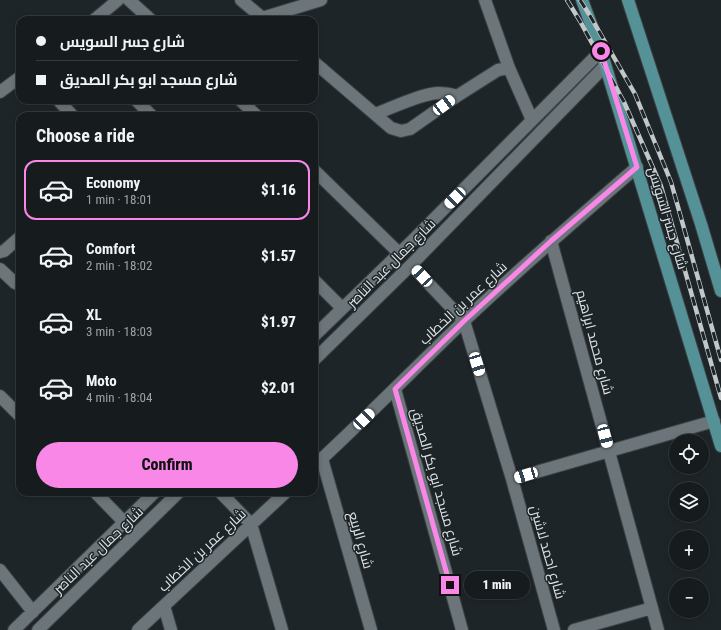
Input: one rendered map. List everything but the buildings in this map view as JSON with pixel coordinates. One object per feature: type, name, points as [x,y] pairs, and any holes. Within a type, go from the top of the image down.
[{"type":"main road","name":"شارع جسر السويس","points":[[582,0],[601,51],[721,446]]},
{"type":"main road","name":"شارع جسر السويس","points":[[628,0],[701,224],[721,291]]},
{"type":"street","points":[[99,16],[118,0]]},
{"type":"street","points":[[129,0],[147,16]]},
{"type":"street","points":[[241,0],[260,16]]},
{"type":"street","points":[[272,16],[321,0]]},
{"type":"street","points":[[485,0],[509,68],[532,120]]},
{"type":"street","name":"شارع جمال عبد الناصر","points":[[318,332],[601,51]]},
{"type":"street","points":[[318,65],[391,128],[401,131],[410,129],[418,124],[457,96],[498,70],[509,68]]},
{"type":"street","name":"شارع جمال عبد الناصر","points":[[318,356],[411,265],[605,66]]},
{"type":"street","points":[[0,92],[16,80]]},
{"type":"street","points":[[375,114],[428,94],[443,93],[457,96]]},
{"type":"street","points":[[62,104],[69,112]]},
{"type":"street","points":[[140,104],[148,112]]},
{"type":"street","points":[[244,104],[254,112]]},
{"type":"street","name":"شارع عمر بن الخطاب","points":[[318,463],[464,321],[551,241],[637,167]]},
{"type":"street","points":[[318,174],[399,253]]},
{"type":"street","points":[[0,252],[4,251],[16,240]]},
{"type":"street","name":"شارع محمد ابراهيم","points":[[551,241],[658,630]]},
{"type":"street","points":[[411,265],[464,321]]},
{"type":"street","points":[[0,269],[16,283]]},
{"type":"street","points":[[318,284],[342,308]]},
{"type":"street","name":"شارع احمد لاشين","points":[[464,321],[512,480],[554,630]]},
{"type":"street","name":"شارع مسجد ابو بكر الصديق","points":[[395,389],[462,630]]},
{"type":"street","points":[[0,396],[16,412]]},
{"type":"street","points":[[512,480],[714,420]]},
{"type":"street","name":"شارع الربيع","points":[[318,463],[371,630]]},
{"type":"street","points":[[99,496],[124,522]]},
{"type":"street","name":"شارع جمال عبد الناصر","points":[[14,630],[151,496]]},
{"type":"street","name":"شارع جمال عبد الناصر","points":[[38,630],[175,496]]},
{"type":"street","points":[[224,496],[251,524],[282,630]]},
{"type":"street","name":"شارع عمر بن الخطاب","points":[[138,630],[282,496]]},
{"type":"street","points":[[0,570],[33,612]]},
{"type":"street","points":[[164,606],[171,630]]},
{"type":"street","points":[[574,630],[652,608]]},
{"type":"railway","points":[[567,0],[624,102],[661,186],[721,398]]},
{"type":"railway","points":[[580,0],[635,94],[671,182],[721,360]]},
{"type":"route","points":[[450,585],[395,389],[464,321],[551,241],[637,167],[601,51]]}]
